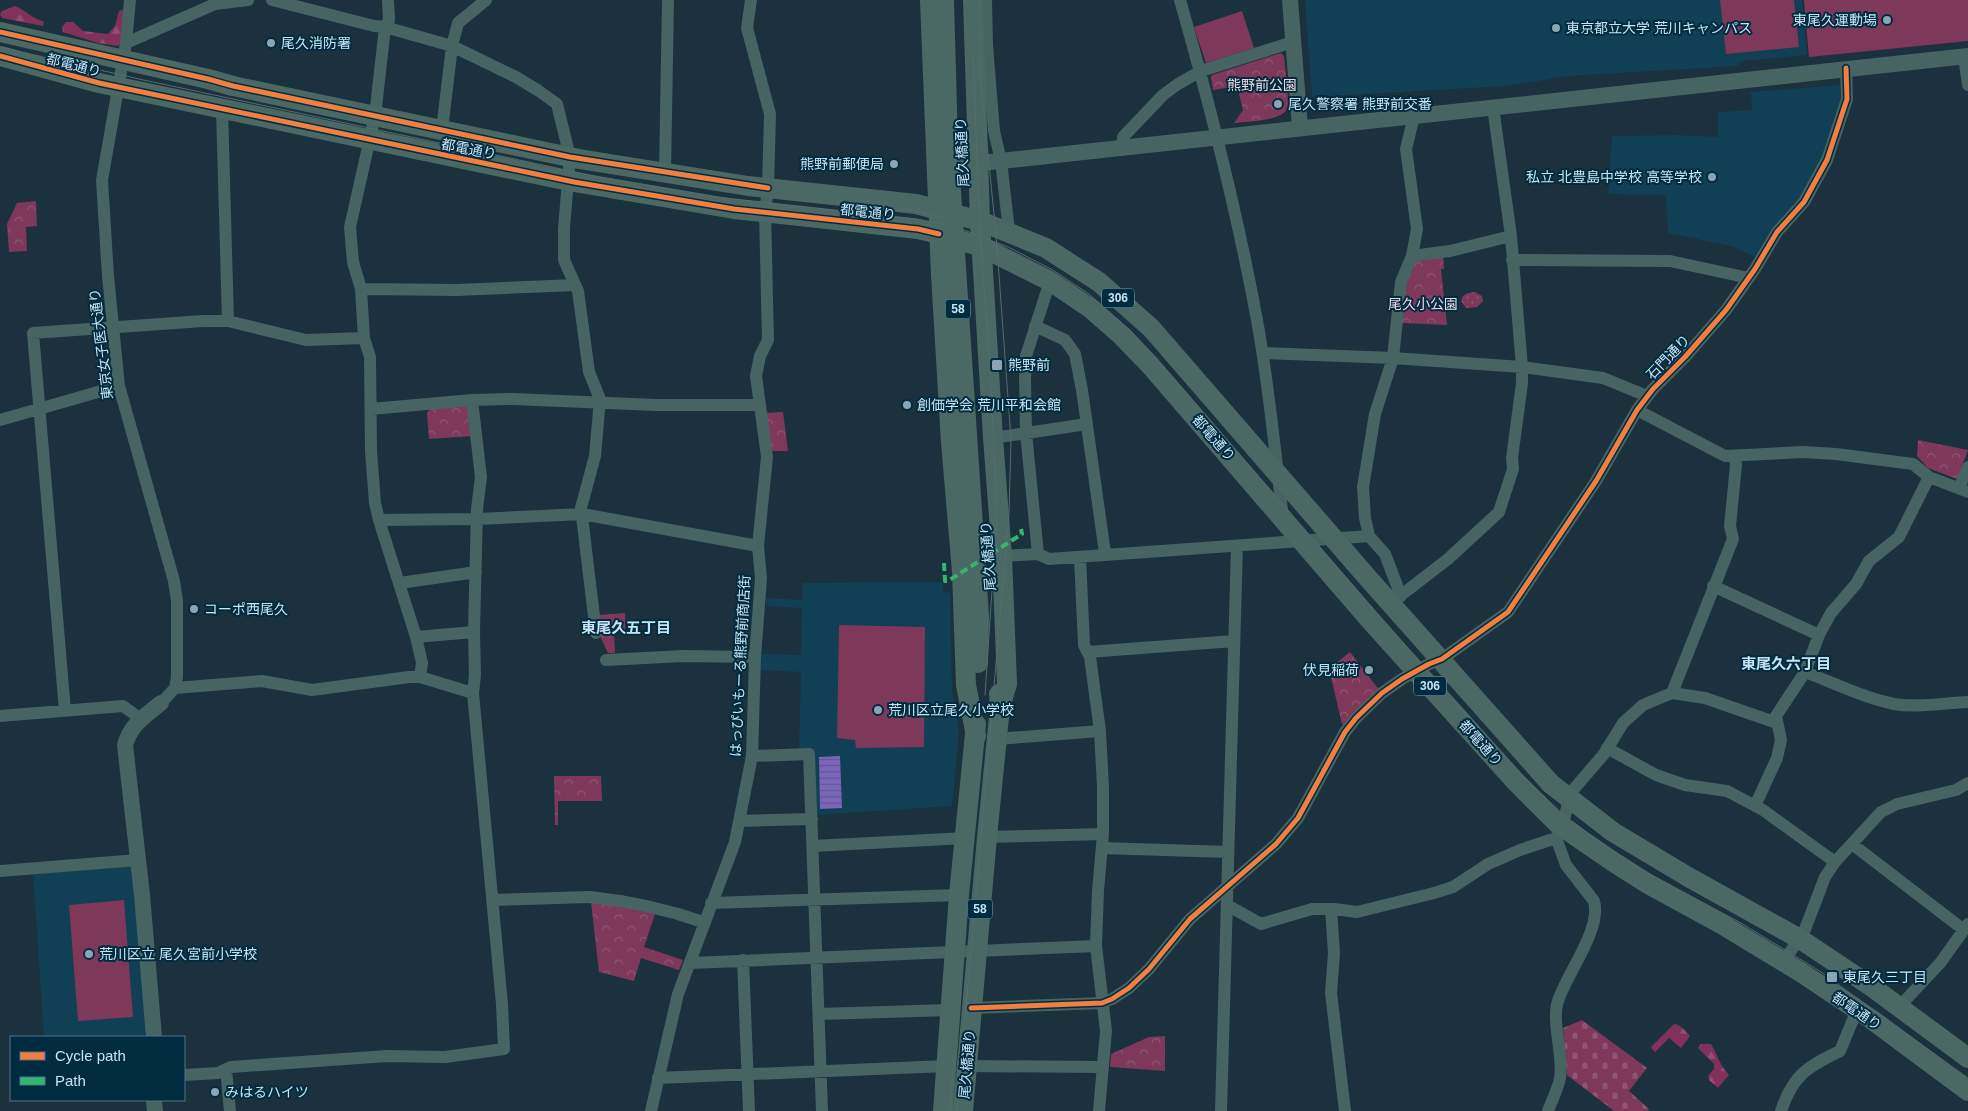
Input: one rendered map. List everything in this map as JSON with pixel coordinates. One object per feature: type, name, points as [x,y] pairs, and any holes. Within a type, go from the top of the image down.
[{"type":"main road","points":[[930,0],[939,234],[951,442],[962,572],[966,685],[976,736]]},
{"type":"main road","name":"尾久橋通り","points":[[944,0],[948,146],[985,616],[1000,707],[986,838],[963,1111]]},
{"type":"main road","name":"尾久橋通り","points":[[943,1111],[959,895],[976,736],[985,616],[961,146],[958,0]]},
{"type":"main road","points":[[973,0],[980,221],[1002,556],[1007,684],[1000,707]]},
{"type":"main road","name":"都電通り","points":[[0,32],[124,51],[233,86],[570,157],[768,188],[916,204],[980,221],[1009,231],[1046,248],[1100,282],[1151,328],[1334,539],[1396,599],[1442,659],[1529,760],[1568,798],[1613,832],[1639,848],[1800,939],[1868,1005],[1968,1091]]},
{"type":"main road","name":"都電通り","points":[[0,56],[38,68],[222,110],[569,181],[734,209],[918,229],[982,247],[1050,281],[1090,308],[1121,335],[1157,372],[1302,541],[1559,832],[1783,962],[1868,1005],[1899,1007],[1968,1058]]},
{"type":"main road","points":[[795,191],[916,194],[931,192],[937,188]]},
{"type":"street","name":"東京女子医大通り","points":[[130,0],[119,87],[102,186],[119,386],[174,581],[177,601],[177,677],[175,688]]},
{"type":"street","points":[[124,51],[215,4],[248,0]]},
{"type":"street","points":[[272,0],[374,26],[385,27],[452,46],[516,76],[557,104],[570,157],[564,228],[564,260],[578,291],[589,372],[600,402],[595,456],[581,508],[596,633]]},
{"type":"street","points":[[388,0],[389,20],[385,27],[375,116],[350,227],[353,262],[360,289],[364,338],[370,357],[371,451],[375,503],[416,637],[422,663],[420,677]]},
{"type":"street","points":[[442,130],[452,46],[458,24],[486,0]]},
{"type":"street","points":[[665,173],[668,0]]},
{"type":"street","name":"はっぴいもーる熊野前商店街","points":[[651,1111],[678,994],[703,922],[735,842],[752,756],[755,657],[761,578],[758,546],[767,457],[756,376],[760,356],[768,340],[765,212],[768,188],[770,114],[747,28],[750,0]]},
{"type":"street","points":[[986,0],[987,45],[994,131],[1001,161],[1009,231]]},
{"type":"street","points":[[1180,0],[1201,71],[1241,241],[1268,387],[1283,518]]},
{"type":"street","points":[[1290,0],[1300,128]]},
{"type":"street","points":[[1123,147],[1124,136],[1163,95],[1178,84],[1201,71],[1293,42]]},
{"type":"street","points":[[936,150],[938,156],[948,163],[1001,161],[1966,56],[1968,85]]},
{"type":"street","name":"石門通り","points":[[1102,1003],[1129,988],[1149,969],[1190,919],[1276,844],[1298,818],[1345,732],[1356,718],[1382,693],[1416,671],[1442,659],[1508,612],[1596,481],[1647,396],[1703,338],[1749,278],[1777,232],[1804,202],[1827,160],[1847,99],[1846,68]]},
{"type":"street","points":[[1414,116],[1406,149],[1417,229],[1412,256],[1401,282],[1393,358],[1375,414],[1363,487],[1365,518],[1369,536],[1385,554],[1396,599],[1448,559],[1499,512],[1513,469],[1512,458],[1522,383],[1522,367],[1510,236],[1493,107]]},
{"type":"street","points":[[222,110],[228,321]]},
{"type":"street","points":[[937,188],[978,163]]},
{"type":"street","points":[[1412,256],[1450,251],[1510,236]]},
{"type":"street","points":[[1512,260],[1670,261],[1749,278]]},
{"type":"street","points":[[1038,554],[1026,433],[1026,356],[1050,281]]},
{"type":"street","points":[[360,289],[457,290],[575,285]]},
{"type":"street","points":[[65,711],[33,333],[203,320],[228,321],[306,340],[364,338]]},
{"type":"street","points":[[1035,326],[1065,340],[1075,354],[1105,553]]},
{"type":"street","points":[[1262,354],[1393,358],[1522,367],[1603,378],[1647,396]]},
{"type":"street","points":[[0,420],[119,386]]},
{"type":"street","points":[[371,409],[472,400],[513,399],[656,405],[759,405]]},
{"type":"street","points":[[185,1074],[218,1073],[231,1067],[387,1056],[445,1057],[504,1049],[502,1004],[473,693],[475,675],[474,632],[477,519],[481,477],[472,400]]},
{"type":"street","points":[[1637,410],[1725,456],[1803,452],[1836,454],[1913,464],[1929,478],[1963,490],[1968,467]]},
{"type":"street","points":[[993,438],[1086,424]]},
{"type":"street","points":[[1672,692],[1733,539],[1730,526],[1736,465],[1734,456]]},
{"type":"street","points":[[1755,806],[1778,758],[1781,740],[1776,716],[1806,672],[1819,635],[1831,613],[1856,584],[1869,561],[1899,537],[1929,478]]},
{"type":"street","points":[[379,520],[477,519],[582,514],[758,546]]},
{"type":"street","points":[[1002,556],[1038,554],[1048,559],[1105,553],[1369,536]]},
{"type":"street","points":[[1221,1111],[1236,546]]},
{"type":"street","points":[[1080,557],[1084,645],[1090,657],[1100,731],[1103,787],[1103,834],[1096,946],[1106,1031],[1099,1111]]},
{"type":"street","points":[[400,583],[476,572]]},
{"type":"street","points":[[1714,586],[1819,635]]},
{"type":"street","points":[[416,637],[474,632]]},
{"type":"street","points":[[1088,652],[1234,641]]},
{"type":"street","points":[[606,660],[683,656],[755,657]]},
{"type":"street","points":[[1806,672],[1894,704],[1923,706],[1968,702]]},
{"type":"street","points":[[154,1036],[138,860],[125,745],[128,733],[141,719],[161,703],[175,688],[262,681],[312,690],[420,677],[473,693]]},
{"type":"street","points":[[1548,1111],[1560,1077],[1556,1004],[1566,979],[1588,940],[1596,908],[1594,901],[1566,865],[1559,832],[1568,798],[1608,748],[1623,724],[1644,705],[1672,692],[1704,698],[1777,724]]},
{"type":"street","points":[[0,716],[123,706],[141,719]]},
{"type":"street","points":[[997,739],[1100,731]]},
{"type":"street","points":[[1608,748],[1656,775],[1685,785],[1727,791],[1755,806],[1835,862]]},
{"type":"street","points":[[752,756],[809,754],[822,1111]]},
{"type":"street","points":[[1783,962],[1809,923],[1825,877],[1835,862],[1881,812],[1896,804],[1956,790],[1968,783]]},
{"type":"street","points":[[739,821],[812,819]]},
{"type":"street","points":[[1227,905],[1261,924],[1312,909],[1356,912],[1454,887],[1488,864],[1559,832]]},
{"type":"street","points":[[986,838],[1103,834]]},
{"type":"street","points":[[813,846],[966,838]]},
{"type":"street","points":[[1852,844],[1966,927],[1941,962],[1899,1007]]},
{"type":"street","points":[[1102,848],[1228,852]]},
{"type":"street","points":[[0,871],[138,860]]},
{"type":"street","points":[[711,903],[959,895]]},
{"type":"street","points":[[492,900],[596,898],[654,907],[703,922]]},
{"type":"street","points":[[1332,909],[1334,952],[1331,993],[1344,1111]]},
{"type":"street","points":[[690,962],[1096,946]]},
{"type":"street","points":[[743,960],[749,1111]]},
{"type":"street","points":[[971,1008],[1102,1003]]},
{"type":"street","points":[[1781,1111],[1786,1096],[1799,1076],[1815,1064],[1840,1052],[1868,1005]]},
{"type":"street","points":[[819,1014],[950,1010]]},
{"type":"street","points":[[658,1078],[946,1066]]},
{"type":"street","points":[[966,1066],[1104,1067]]},
{"type":"street","points":[[226,1069],[230,1111]]},
{"type":"shaded area","name":"東京都立大学 荒川キャンパス","points":[[1305,0],[1802,0],[1807,55],[1742,61],[1737,66],[1568,76],[1507,86],[1312,97]]},
{"type":"shaded area","name":"私立 北豊島中学校 高等学校","points":[[1840,85],[1841,108],[1824,160],[1799,202],[1774,227],[1754,257],[1735,247],[1668,233],[1666,195],[1608,194],[1612,136],[1676,135],[1718,137],[1718,112],[1752,110],[1751,92]]},
{"type":"shaded area","name":"荒川区立尾久小学校","points":[[943,582],[943,593],[950,592],[952,689],[959,731],[952,806],[815,815],[812,751],[799,750],[801,672],[760,670],[761,654],[801,655],[802,608],[766,606],[766,598],[802,600],[803,583]]},
{"type":"shaded area","points":[[840,756],[842,808],[820,809],[819,757]]},
{"type":"shaded area","name":"荒川区立 尾久宮前小学校","points":[[127,864],[132,867],[147,1036],[44,1036],[33,872]]},
{"type":"green space","points":[[1720,0],[1794,0],[1799,47],[1726,54]]},
{"type":"green space","name":"東尾久運動場","points":[[1804,0],[1968,0],[1968,41],[1809,57]]},
{"type":"green space","points":[[15,6],[44,22],[43,26],[2,18],[0,14],[2,11]]},
{"type":"green space","points":[[123,10],[122,42],[118,46],[98,43],[63,32],[62,27],[66,22],[73,22],[83,31],[108,34],[115,26],[119,11]]},
{"type":"green space","points":[[1242,11],[1254,48],[1206,63],[1194,27]]},
{"type":"green space","name":"熊野前公園","points":[[1281,53],[1284,56],[1288,97],[1288,107],[1285,112],[1264,120],[1234,123],[1243,110],[1237,86],[1213,90],[1212,75]]},
{"type":"green space","points":[[36,201],[37,226],[26,227],[27,251],[9,252],[7,224],[17,203]]},
{"type":"green space","name":"尾久小公園","points":[[1443,254],[1444,269],[1441,269],[1447,325],[1401,323],[1405,288],[1415,261]]},
{"type":"green space","points":[[1475,292],[1482,296],[1483,301],[1477,307],[1466,308],[1461,301],[1463,296]]},
{"type":"green space","points":[[468,403],[473,436],[429,439],[427,413],[432,407]]},
{"type":"green space","points":[[783,412],[788,451],[772,451],[763,413]]},
{"type":"green space","points":[[1918,440],[1968,450],[1957,479],[1928,468],[1917,456]]},
{"type":"green space","points":[[625,613],[625,631],[614,631],[615,653],[608,653],[600,636],[599,615]]},
{"type":"green space","points":[[839,625],[925,627],[924,747],[856,748],[855,740],[837,738]]},
{"type":"green space","points":[[1350,652],[1380,691],[1346,725],[1342,724],[1329,669]]},
{"type":"green space","points":[[554,776],[601,776],[602,801],[558,801],[558,825],[555,825]]},
{"type":"green space","points":[[124,900],[133,1017],[78,1021],[69,905]]},
{"type":"green space","points":[[591,902],[656,911],[644,947],[683,960],[679,970],[641,958],[634,981],[599,972]]},
{"type":"green space","points":[[1582,1020],[1647,1068],[1629,1091],[1649,1109],[1648,1111],[1614,1111],[1567,1075],[1563,1028]]},
{"type":"green space","points":[[1674,1024],[1681,1027],[1690,1036],[1681,1048],[1669,1038],[1655,1052],[1651,1048],[1652,1046]]},
{"type":"green space","points":[[1165,1036],[1165,1071],[1110,1067],[1111,1054],[1149,1037]]},
{"type":"green space","points":[[1701,1044],[1711,1044],[1729,1075],[1718,1088],[1709,1080],[1708,1076],[1714,1069],[1714,1064],[1698,1048]]},
{"type":"tram line","points":[[957,1111],[1009,514],[1011,439],[996,234],[981,84],[979,0]]},
{"type":"tram line","points":[[0,47],[139,79],[599,177],[716,197],[917,219],[959,228],[1008,247],[1053,270],[1089,294],[1132,332],[1424,667],[1522,776],[1564,815],[1635,866],[1741,923],[1818,970],[1968,1078]]},
{"type":"tram line","points":[[973,56],[980,234],[990,364],[997,515],[985,695]]},
{"type":"tram line","points":[[854,204],[916,211],[955,221]]},
{"type":"tram line","points":[[950,1111],[954,1056]]},
{"type":"marked path","points":[[944,563],[945,581],[948,581],[1022,534],[1021,529]]},
{"type":"cycle path","points":[[0,32],[233,86],[570,157],[768,188]]},
{"type":"cycle path","points":[[0,56],[99,83],[574,182],[734,209],[918,229],[939,234]]},
{"type":"cycle path","points":[[971,1008],[1102,1003],[1129,988],[1149,969],[1190,919],[1276,844],[1298,818],[1345,732],[1356,718],[1382,693],[1402,679],[1442,659],[1508,612],[1596,481],[1637,410],[1653,389],[1685,357],[1726,310],[1755,269],[1777,232],[1804,202],[1827,160],[1847,99],[1846,68]]},
{"type":"place","name":"東尾久運動場","points":[[1887,20]]},
{"type":"place","name":"東京都立大学 荒川キャンパス","points":[[1556,28]]},
{"type":"place","name":"尾久消防署","points":[[271,43]]},
{"type":"place","name":"尾久警察署 熊野前交番","points":[[1278,104]]},
{"type":"place","name":"熊野前郵便局","points":[[894,164]]},
{"type":"place","name":"私立 北豊島中学校 高等学校","points":[[1712,177]]},
{"type":"place","name":"熊野前","points":[[997,365]]},
{"type":"place","name":"創価学会 荒川平和会館","points":[[907,405]]},
{"type":"place","name":"コーポ西尾久","points":[[194,609]]},
{"type":"place","name":"伏見稲荷","points":[[1369,670]]},
{"type":"place","name":"荒川区立尾久小学校","points":[[878,710]]},
{"type":"place","name":"荒川区立 尾久宮前小学校","points":[[89,954]]},
{"type":"place","name":"東尾久三丁目","points":[[1832,977]]},
{"type":"place","name":"みはるハイツ","points":[[215,1092]]},
{"type":"district","name":"東尾久五丁目","points":[[626,627]]},
{"type":"district","name":"東尾久六丁目","points":[[1786,663]]}]
